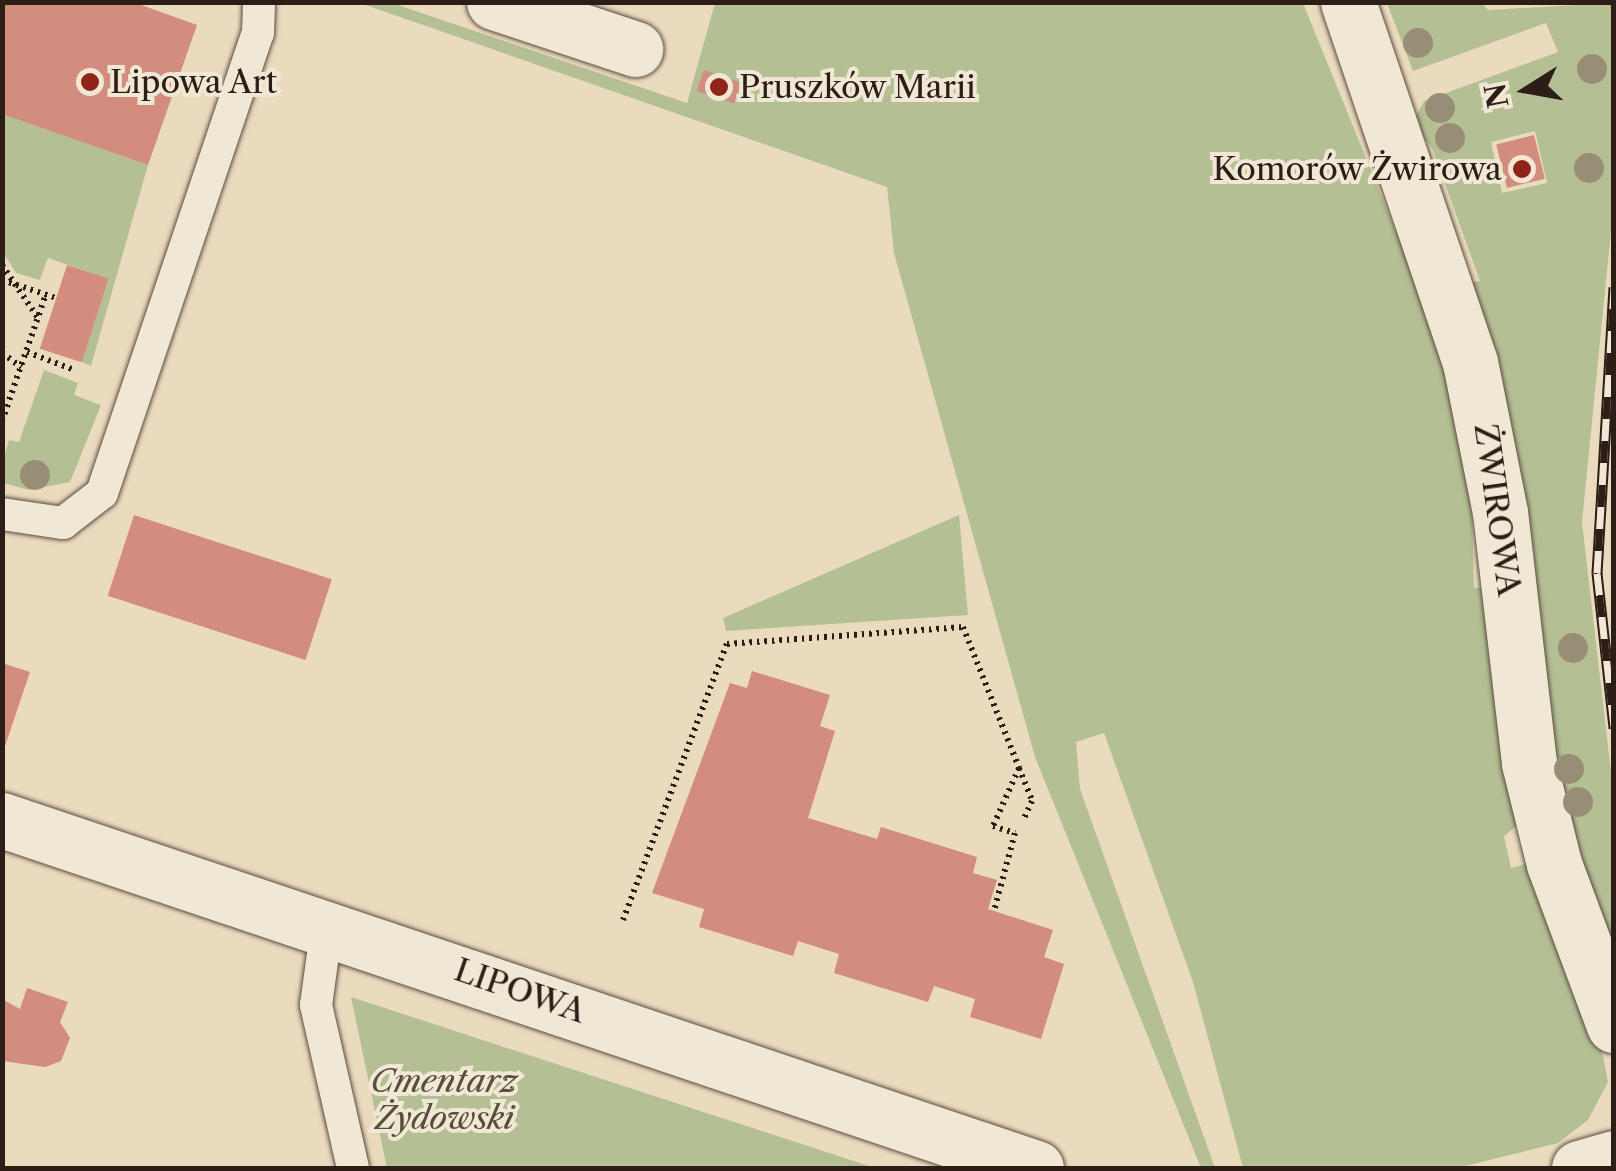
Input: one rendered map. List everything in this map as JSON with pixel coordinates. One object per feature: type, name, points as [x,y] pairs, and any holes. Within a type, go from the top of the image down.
[{"type":"street","points":[[494,2],[635,48]]},
{"type":"street","name":"ŻWIROWA","points":[[1348,2],[1470,362],[1538,804],[1614,1025]]},
{"type":"street","name":"LIPOWA","points":[[2,820],[326,925],[1036,1168]]},
{"type":"street","points":[[1579,1168],[1614,1158]]},
{"type":"lane","points":[[2,514],[63,523],[102,493],[258,33],[259,2]]},
{"type":"lane","points":[[326,925],[316,1005],[353,1168]]},
{"type":"path","points":[[2,265],[38,319]]},
{"type":"path","points":[[2,280],[56,298]]},
{"type":"path","points":[[2,421],[46,294]]},
{"type":"path","points":[[26,352],[72,369]]},
{"type":"path","points":[[2,353],[21,368]]},
{"type":"path","points":[[623,920],[727,644],[963,627],[1032,801],[1024,818]]},
{"type":"path","points":[[994,911],[1015,833],[993,826],[1018,768]]},
{"type":"green space","points":[[360,3],[392,3],[687,103],[715,3],[1303,3],[1450,365],[1471,479],[1474,588],[1489,587],[1522,822],[1504,836],[1511,868],[1526,864],[1548,903],[1602,1051],[1608,1082],[1588,1120],[1558,1143],[1457,1168],[1243,1168],[1193,982],[1104,733],[1076,742],[1080,789],[1215,1168],[1201,1168],[1035,757],[894,253],[887,187]]},
{"type":"green space","points":[[1387,3],[1482,3],[1488,10],[1613,3],[1613,211],[1582,522],[1614,798],[1613,968],[1572,853],[1468,283],[1480,281],[1433,150],[1413,122],[1424,101],[1558,52],[1546,23],[1413,71]],"holes":[[[1535,131],[1547,183],[1502,193],[1491,142]]]},
{"type":"green space","points":[[3,114],[148,165],[91,366],[81,362],[109,279],[48,258],[40,280],[16,273],[3,252]]},
{"type":"green space","points":[[44,370],[78,383],[74,395],[101,405],[70,482],[29,490],[3,483],[3,461],[9,440],[19,442]]},
{"type":"green space","points":[[959,515],[968,615],[726,631],[723,618]]},
{"type":"green space","name":"Cmentarz Żydowski","points":[[351,997],[875,1168],[387,1168]]},
{"type":"building","name":"Lipowa Art","points":[[2,2],[133,2],[197,25],[148,165],[2,114]]},
{"type":"building","name":"Pruszków Marii","points":[[704,70],[741,83],[734,103],[697,91]]},
{"type":"building","name":"Komorów Żwirowa","points":[[1534,135],[1545,179],[1507,188],[1496,144]]},
{"type":"building","points":[[67,265],[109,279],[82,362],[40,349]]},
{"type":"building","points":[[134,515],[332,579],[306,660],[108,596]]},
{"type":"building","points":[[2,663],[30,672],[3,752],[2,752]]},
{"type":"building","points":[[752,671],[830,695],[820,726],[835,731],[808,818],[877,839],[881,827],[977,857],[973,873],[997,880],[988,909],[1053,930],[1044,957],[1064,964],[1041,1039],[970,1017],[975,999],[934,986],[928,1002],[834,973],[839,954],[798,941],[793,956],[699,927],[704,909],[652,893],[730,683],[747,688]]},
{"type":"building","points":[[27,988],[68,1002],[60,1022],[70,1038],[61,1061],[45,1067],[2,1061],[2,999],[20,1009]]},
{"type":"railway","points":[[1614,287],[1597,573],[1614,728]]},
{"type":"place","name":"Lipowa Art","points":[[90,82]]},
{"type":"place","name":"Pruszków Marii","points":[[719,87]]},
{"type":"place","name":"Komorów Żwirowa","points":[[1522,169]]}]
